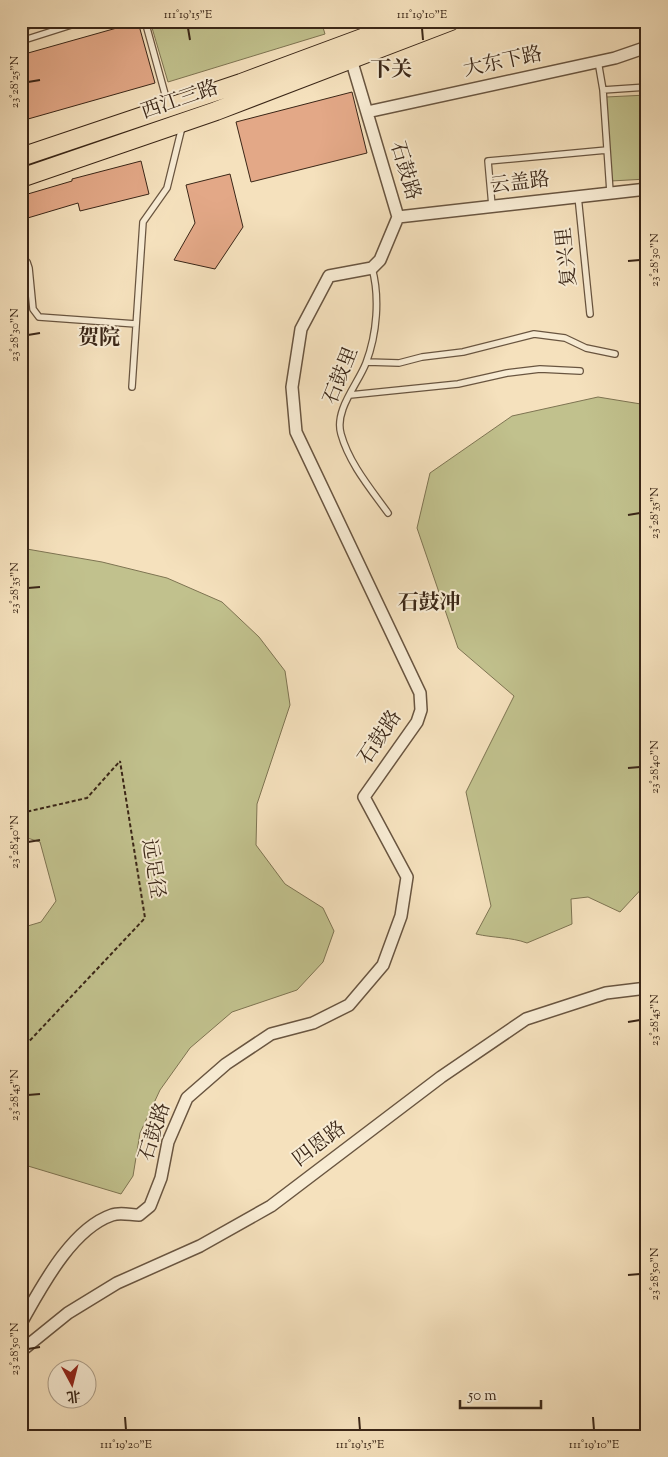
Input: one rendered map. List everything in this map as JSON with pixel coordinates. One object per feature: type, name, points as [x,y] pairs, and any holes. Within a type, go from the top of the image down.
[{"type":"main road","points":[[349,52],[408,21]]},
{"type":"main road","points":[[349,52],[450,21]]},
{"type":"main road","name":"西江三路","points":[[21,157],[169,107],[349,52]]},
{"type":"main road","name":"西江三路","points":[[21,178],[183,122],[349,52]]},
{"type":"street","name":"大东下路","points":[[366,112],[598,61],[647,47]]},
{"type":"street","name":"石鼓路","points":[[21,1324],[45,1280],[85,1231],[113,1214],[139,1215],[150,1206],[161,1178],[168,1142],[187,1098],[226,1064],[271,1034],[313,1023],[349,1005],[383,965],[401,916],[407,878],[364,797],[417,722],[421,710],[420,693],[296,432],[292,386],[301,329],[328,276],[372,268],[380,260],[398,217],[349,52]]},
{"type":"street","name":"云盖路","points":[[398,217],[647,189]]},
{"type":"street","name":"四恩路","points":[[21,1351],[68,1313],[117,1283],[200,1246],[271,1206],[441,1077],[526,1018],[606,993],[647,988]]},
{"type":"lane","points":[[21,41],[84,21]]},
{"type":"lane","points":[[145,21],[169,107]]},
{"type":"lane","points":[[598,61],[603,90],[610,192]]},
{"type":"lane","points":[[603,90],[647,87]]},
{"type":"lane","points":[[132,387],[143,222],[167,188],[183,122]]},
{"type":"lane","points":[[492,206],[488,162],[607,150]]},
{"type":"lane","name":"复兴里","points":[[578,196],[590,314]]},
{"type":"lane","points":[[21,258],[27,262],[29,268],[33,309],[39,316],[136,324]]},
{"type":"lane","name":"石鼓里","points":[[372,268],[378,289],[372,346],[367,362],[343,409],[340,432],[353,463],[388,513]]},
{"type":"lane","points":[[367,362],[399,363],[422,357],[462,352],[534,334],[565,338],[586,348],[615,354]]},
{"type":"lane","points":[[350,395],[458,384],[507,373],[540,369],[580,370]]},
{"type":"path","points":[[21,31],[53,21]]},
{"type":"path","name":"远足径","points":[[21,813],[88,798],[120,761],[146,918],[21,1050]]},
{"type":"green space","points":[[150,21],[321,21],[325,34],[168,82]]},
{"type":"green space","points":[[647,95],[647,179],[611,181],[606,97]]},
{"type":"green space","points":[[598,397],[647,405],[647,883],[620,912],[588,897],[571,899],[572,924],[527,943],[476,934],[491,906],[466,792],[514,696],[458,648],[417,528],[430,473],[512,416]]},
{"type":"green space","points":[[21,548],[102,562],[167,578],[222,602],[259,637],[285,671],[290,705],[257,804],[256,845],[285,884],[323,908],[334,931],[323,962],[297,990],[232,1012],[190,1048],[160,1090],[140,1133],[133,1176],[121,1194],[28,1166],[21,1179],[21,928],[41,922],[56,901],[40,842],[21,836]]},
{"type":"building","points":[[138,22],[155,83],[21,121],[21,55]]},
{"type":"building","points":[[352,92],[367,153],[251,182],[236,122]]},
{"type":"building","points":[[141,161],[149,194],[80,211],[78,203],[21,220],[21,196],[72,181],[72,179]]},
{"type":"building","points":[[230,174],[243,227],[215,269],[174,260],[195,223],[186,185]]},
{"type":"district","name":"下关","points":[[391,71]]},
{"type":"district","name":"贺院","points":[[99,339]]},
{"type":"district","name":"石鼓冲","points":[[429,604]]}]
